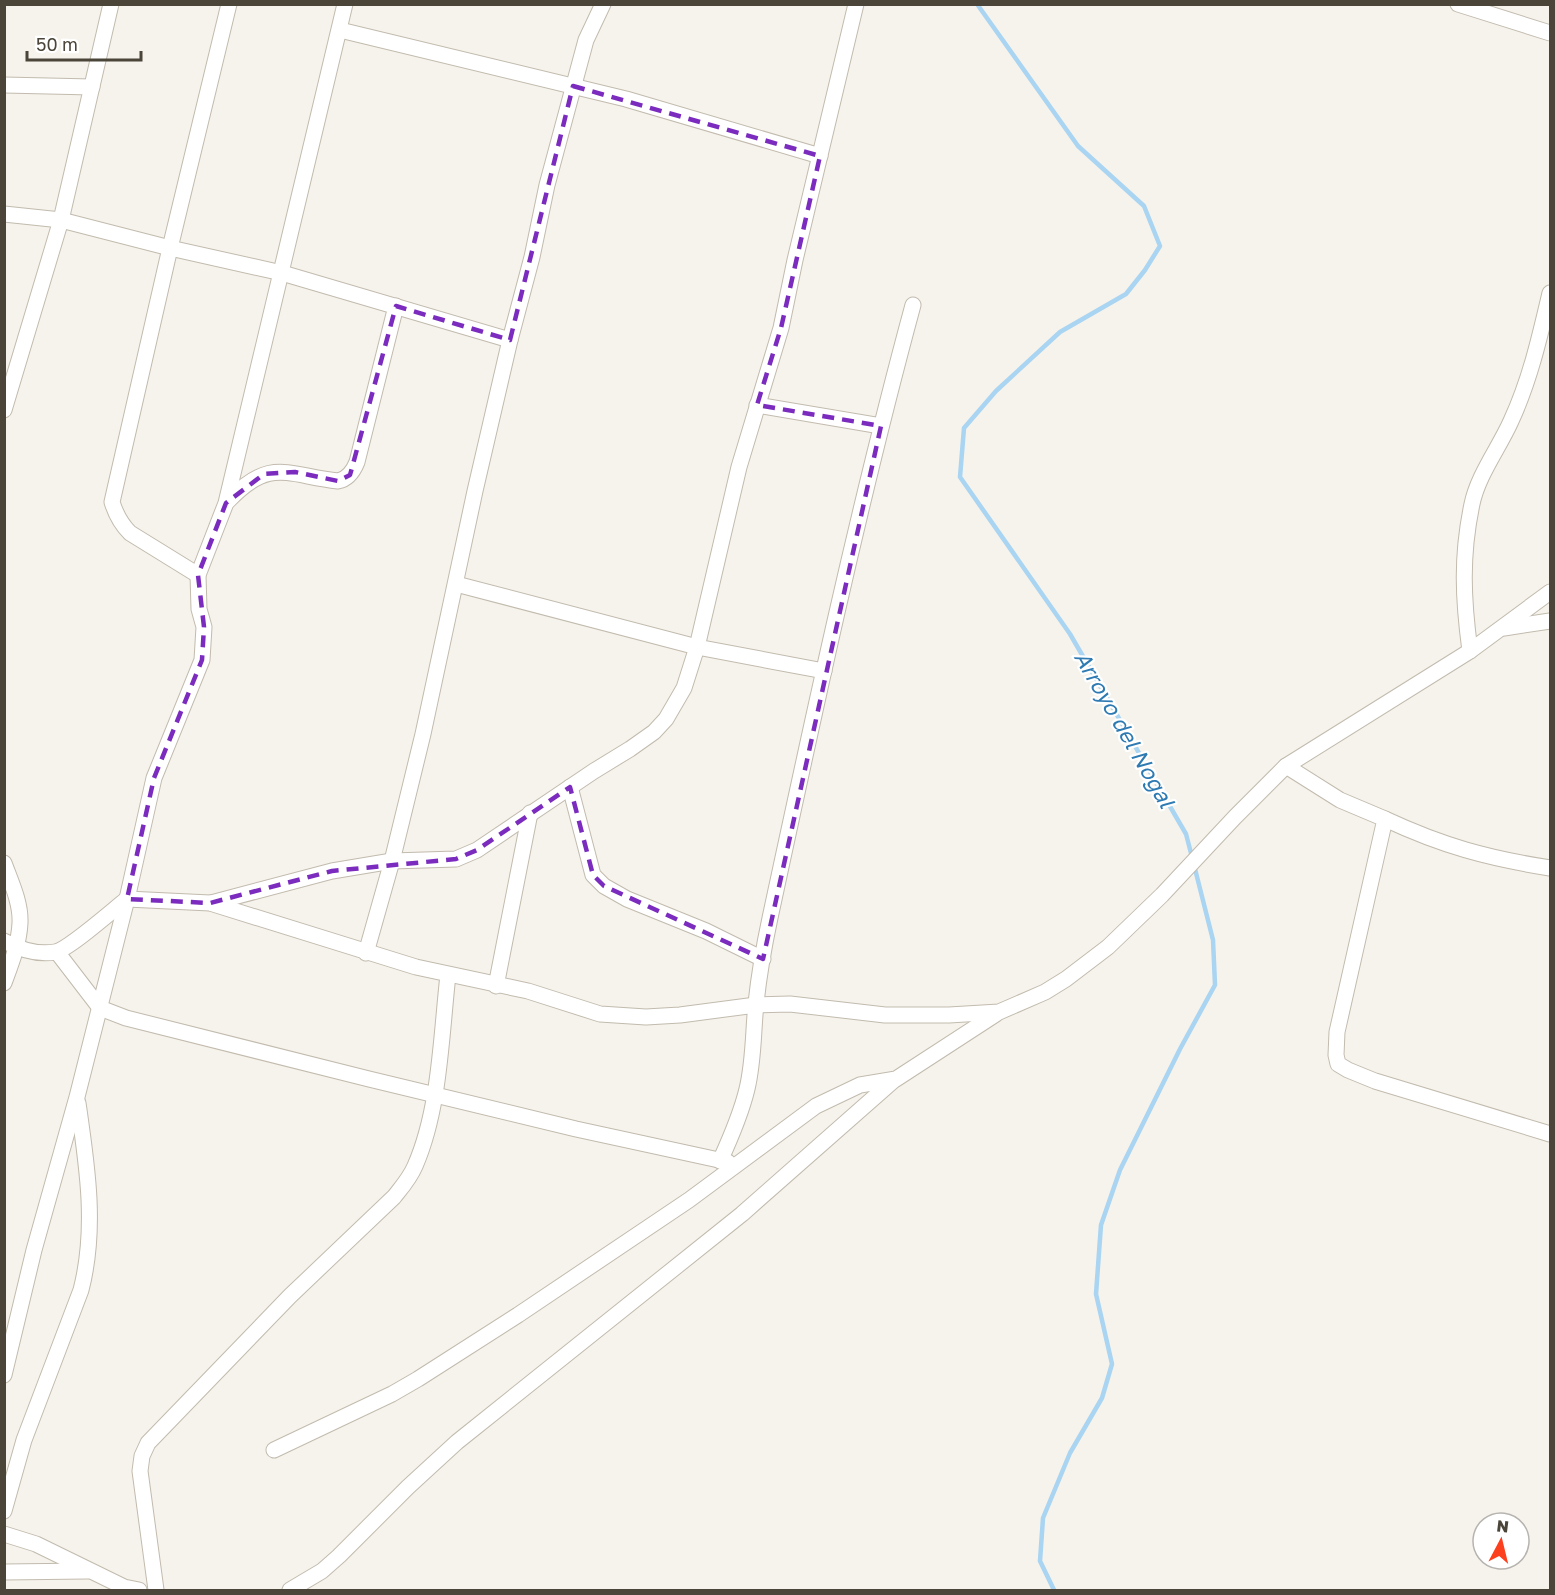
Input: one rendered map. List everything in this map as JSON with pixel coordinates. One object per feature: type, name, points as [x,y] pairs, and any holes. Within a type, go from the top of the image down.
[{"type":"street","points":[[4,410],[61,220],[111,4]]},
{"type":"street","points":[[198,575],[130,533],[123,526],[112,502],[229,4]]},
{"type":"street","points":[[4,1375],[34,1250],[100,1008],[154,778],[202,660],[204,627],[199,609],[198,575],[226,503],[345,4]]},
{"type":"street","points":[[366,953],[392,861],[547,185],[586,40],[603,4]]},
{"type":"street","points":[[210,903],[332,871],[392,861],[456,859],[477,850],[630,749],[654,732],[666,719],[684,688],[697,647],[739,467],[781,328],[856,4]]},
{"type":"street","points":[[1458,4],[1551,33]]},
{"type":"street","points":[[340,30],[626,99],[820,156]]},
{"type":"street","points":[[4,85],[92,87]]},
{"type":"street","points":[[4,214],[61,220],[170,248],[282,273],[510,340]]},
{"type":"street","points":[[1470,651],[1463,594],[1463,573],[1473,502],[1512,419],[1534,358],[1549,302]]},
{"type":"street","points":[[720,1161],[738,1119],[747,1089],[753,1053],[756,1005],[769,922],[880,426],[913,305]]},
{"type":"street","points":[[226,503],[252,479],[277,471],[338,481],[350,475],[357,462],[396,306]]},
{"type":"street","points":[[757,405],[880,426]]},
{"type":"street","points":[[456,584],[697,647],[824,671]]},
{"type":"street","points":[[290,1590],[322,1571],[457,1442],[742,1214],[896,1079],[999,1012],[1052,988],[1108,947],[1162,895],[1286,766],[1470,651],[1551,592]]},
{"type":"street","points":[[1501,628],[1551,621]]},
{"type":"street","points":[[1286,766],[1340,800],[1450,846],[1499,859],[1551,868]]},
{"type":"street","points":[[570,787],[593,875],[604,886],[627,899],[706,931],[763,959]]},
{"type":"street","points":[[496,986],[530,813]]},
{"type":"street","points":[[1385,819],[1337,1032],[1338,1064],[1375,1081],[1551,1134]]},
{"type":"street","points":[[4,863],[17,903],[20,923],[10,944],[4,983]]},
{"type":"street","points":[[10,944],[37,952],[57,952],[127,899],[210,903],[366,953],[448,975],[550,997],[600,1014],[680,1015],[756,1005],[790,1004],[885,1015],[999,1012]]},
{"type":"street","points":[[57,952],[100,1008],[126,1018],[588,1131],[739,1164]]},
{"type":"street","points":[[156,1590],[140,1471],[142,1456],[148,1443],[290,1296],[394,1197],[414,1168],[426,1134],[434,1094],[448,975]]},
{"type":"street","points":[[274,1450],[392,1394],[418,1379],[578,1276],[739,1164],[823,1102],[860,1085],[896,1079]]},
{"type":"street","points":[[4,1511],[24,1440],[81,1290],[87,1267],[90,1217],[86,1156],[77,1097]]},
{"type":"street","points":[[4,1534],[36,1544],[124,1587],[139,1590]]},
{"type":"street","points":[[4,1572],[93,1571]]},
{"type":"highlighted area","points":[[573,86],[820,156],[781,328],[757,405],[881,426],[763,959],[604,886],[593,875],[570,787],[477,850],[456,859],[332,871],[210,903],[127,899],[154,778],[202,660],[204,627],[198,575],[226,503],[264,474],[295,472],[338,481],[350,475],[396,306],[510,340]]},
{"type":"waterway","name":"Arroyo del Nogal","points":[[977,4],[1078,146],[1144,206],[1160,246],[1126,294],[1060,332],[996,391],[964,428],[960,477],[1070,634],[1186,834],[1192,857]]},
{"type":"waterway","name":"Arroyo del Nogal","points":[[1054,1590],[1040,1561],[1043,1518],[1070,1453],[1102,1398],[1112,1364],[1096,1294],[1101,1225],[1120,1170],[1180,1049],[1215,985],[1213,940],[1194,865]]}]
